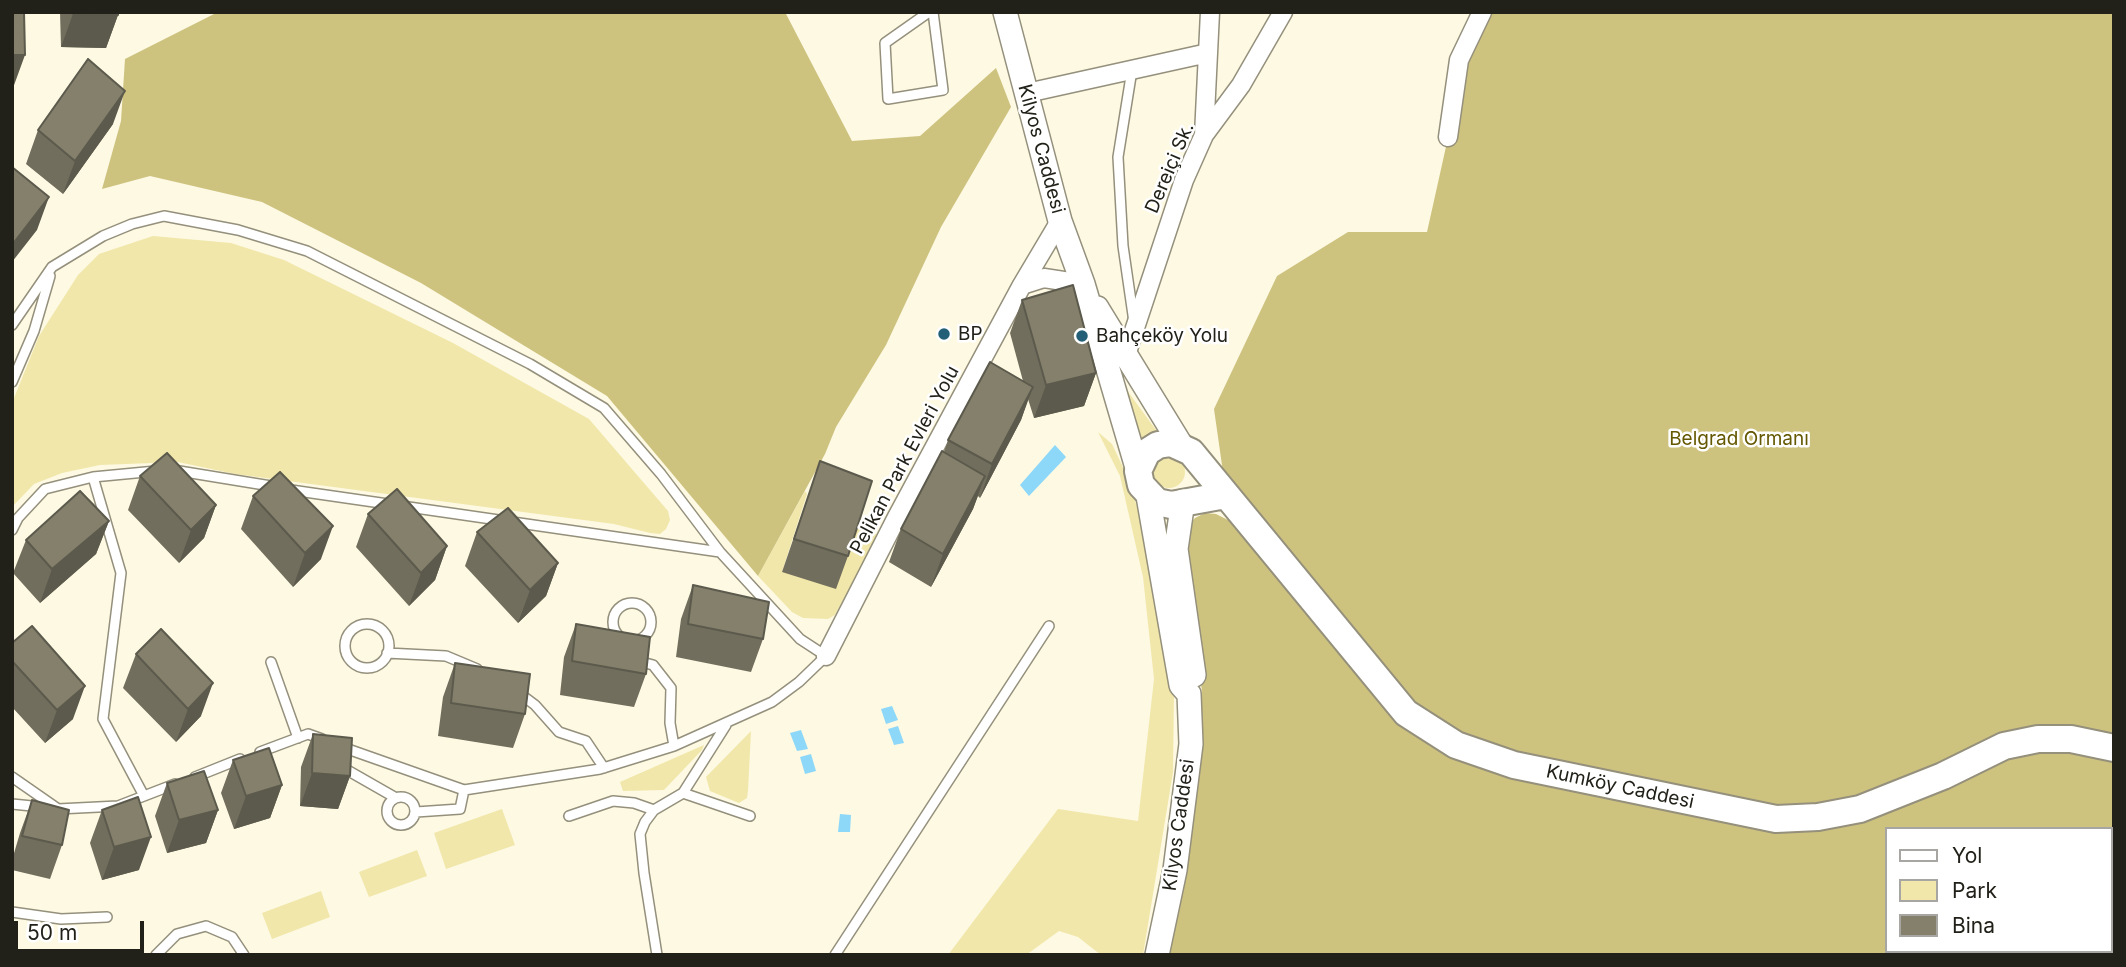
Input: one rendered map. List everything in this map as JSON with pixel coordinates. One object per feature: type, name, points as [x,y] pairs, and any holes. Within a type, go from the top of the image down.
[{"type":"main road","points":[[1185,500],[1198,486],[1190,454],[1158,445],[1147,452],[1138,471],[1141,485],[1148,496],[1171,505],[1185,500],[1226,495]]},
{"type":"main road","name":"Kumköy Caddesi","points":[[1190,454],[1406,713],[1456,745],[1514,765],[1776,818],[1818,817],[1860,809],[1943,776],[2004,746],[2038,739],[2071,739],[2114,748]]},
{"type":"street","name":"Kilyos Caddesi","points":[[1006,12],[1060,221],[1083,284]]},
{"type":"street","points":[[1204,135],[1210,12]]},
{"type":"street","name":"Dereiçi Sk.","points":[[1126,355],[1184,180],[1204,135],[1241,85],[1283,12]]},
{"type":"street","points":[[1448,137],[1460,60],[1482,12]]},
{"type":"street","points":[[1027,93],[1208,53]]},
{"type":"street","name":"Pelikan Park Evleri Yolu","points":[[826,656],[1022,285],[1060,221]]},
{"type":"street","points":[[1022,285],[1044,278],[1083,284]]},
{"type":"street","points":[[1083,284],[1190,454]]},
{"type":"street","points":[[1083,284],[1138,471]]},
{"type":"street","points":[[1148,496],[1181,685],[1189,694],[1195,684],[1176,549],[1185,500]]},
{"type":"street","name":"Kilyos Caddesi","points":[[1157,955],[1175,870],[1191,744],[1189,694]]},
{"type":"lane","points":[[931,12],[943,90],[888,99],[885,43],[931,12]]},
{"type":"lane","points":[[1132,70],[1118,157],[1123,246],[1135,327]]},
{"type":"lane","points":[[12,325],[52,267],[103,236],[164,216],[238,230],[307,251],[530,363],[604,408],[661,474],[720,552],[800,639],[826,656],[799,682],[772,702],[726,725],[674,746],[604,768],[464,790],[308,734],[118,806],[58,809],[12,804]]},
{"type":"lane","points":[[12,382],[34,331],[52,267]]},
{"type":"lane","points":[[12,530],[18,518],[45,489],[93,477],[180,470],[311,493],[720,552]]},
{"type":"lane","points":[[93,477],[121,573],[103,719],[144,796]]},
{"type":"lane","points":[[631,603],[643,606],[650,622],[646,634],[629,640],[619,634],[613,624],[616,612],[631,603]]},
{"type":"lane","points":[[373,624],[385,633],[389,646],[387,653],[379,665],[364,668],[346,656],[345,641],[352,629],[373,624]]},
{"type":"lane","points":[[835,955],[1049,626]]},
{"type":"lane","points":[[610,646],[619,634]]},
{"type":"lane","points":[[387,653],[446,656],[489,676]]},
{"type":"lane","points":[[626,658],[653,665],[671,688],[670,723],[674,746]]},
{"type":"lane","points":[[271,662],[298,738]]},
{"type":"lane","points":[[511,688],[535,705],[559,732],[586,741],[604,768]]},
{"type":"lane","points":[[657,955],[640,834],[654,810],[683,793],[726,725]]},
{"type":"lane","points":[[334,764],[396,798],[410,799],[416,812]]},
{"type":"lane","points":[[12,777],[58,809]]},
{"type":"lane","points":[[416,812],[460,809],[464,790]]},
{"type":"lane","points":[[683,793],[750,816]]},
{"type":"lane","points":[[396,798],[389,804],[387,812],[394,824],[408,824],[416,812]]},
{"type":"lane","points":[[569,816],[613,802],[634,803],[654,810]]},
{"type":"lane","points":[[12,912],[61,919],[107,917]]},
{"type":"lane","points":[[156,955],[177,934],[206,926],[232,937],[244,955]]},
{"type":"green space","points":[[218,12],[785,12],[852,141],[920,136],[996,68],[1011,107],[941,227],[886,345],[836,427],[825,454],[758,576],[607,396],[421,283],[262,202],[150,176],[102,189],[121,121],[125,59]]},
{"type":"green space","name":"Belgrad Ormanı","points":[[1476,12],[2114,12],[2114,955],[1166,955],[1181,895],[1202,747],[1202,691],[1182,555],[1188,526],[1195,518],[1205,513],[1216,514],[1230,521],[1214,409],[1277,276],[1348,232],[1427,232]]},
{"type":"green space","points":[[153,236],[231,243],[284,260],[453,343],[589,419],[668,511],[670,520],[666,529],[660,534],[650,533],[614,524],[235,474],[178,462],[100,465],[62,473],[34,484],[12,507],[12,403],[39,336],[78,275],[99,254]]},
{"type":"green space","points":[[1126,389],[1159,434],[1140,446]]},
{"type":"green space","points":[[1098,432],[1112,444],[1129,480],[1146,538],[1174,692],[1173,772],[1143,955],[1101,955],[1078,937],[1059,931],[1026,955],[948,955],[1058,809],[1138,821],[1154,679],[1143,577],[1120,476]]},
{"type":"green space","points":[[1169,456],[1181,460],[1185,472],[1181,484],[1169,488],[1157,484],[1153,472],[1157,460]]},
{"type":"green space","points":[[805,491],[807,494],[782,572],[855,527],[878,535],[835,615],[828,619],[803,618],[792,612],[758,576]]},
{"type":"green space","points":[[751,731],[747,798],[739,803],[710,791],[706,777]]},
{"type":"green space","points":[[704,745],[664,790],[623,791],[620,782]]},
{"type":"green space","points":[[502,809],[515,845],[446,869],[434,833]]},
{"type":"green space","points":[[417,850],[427,876],[369,897],[359,872]]},
{"type":"green space","points":[[321,891],[330,917],[272,939],[262,913]]},
{"type":"water","points":[[1055,445],[1066,457],[1029,496],[1020,485]]},
{"type":"water","points":[[892,706],[898,720],[886,724],[881,709]]},
{"type":"water","points":[[898,726],[904,743],[894,745],[888,729]]},
{"type":"water","points":[[801,730],[808,749],[797,751],[790,733]]},
{"type":"water","points":[[811,754],[816,771],[805,774],[800,757]]},
{"type":"water","points":[[840,814],[851,815],[850,832],[838,832]]},
{"type":"building","points":[[12,12],[24,12],[25,55],[12,55]]},
{"type":"building","points":[[118,12],[118,15],[73,14]]},
{"type":"building","points":[[88,59],[125,91],[75,161],[38,130]]},
{"type":"building","points":[[12,167],[49,197],[12,245]]},
{"type":"building","points":[[1073,285],[1096,373],[1046,385],[1022,300]]},
{"type":"building","points":[[990,362],[1033,387],[992,464],[948,440]]},
{"type":"building","points":[[942,451],[985,476],[943,554],[901,529]]},
{"type":"building","points":[[167,453],[216,505],[191,530],[140,476]]},
{"type":"building","points":[[820,461],[872,481],[848,556],[794,539]]},
{"type":"building","points":[[280,472],[333,526],[305,553],[253,496]]},
{"type":"building","points":[[397,489],[447,546],[421,573],[368,514]]},
{"type":"building","points":[[80,491],[109,521],[52,569],[26,540]]},
{"type":"building","points":[[508,508],[558,563],[530,590],[477,532]]},
{"type":"building","points":[[693,585],[769,602],[763,639],[688,624]]},
{"type":"building","points":[[576,624],[650,637],[646,674],[572,661]]},
{"type":"building","points":[[32,626],[85,686],[57,710],[12,661],[12,643]]},
{"type":"building","points":[[161,629],[213,683],[188,709],[136,654]]},
{"type":"building","points":[[455,663],[530,674],[525,714],[451,703]]},
{"type":"building","points":[[313,734],[352,738],[350,776],[312,773]]},
{"type":"building","points":[[269,748],[282,785],[246,796],[233,760]]},
{"type":"building","points":[[204,771],[218,810],[179,820],[167,783]]},
{"type":"building","points":[[138,797],[151,837],[114,847],[102,810]]},
{"type":"building","points":[[32,800],[69,810],[62,845],[22,836]]},
{"type":"place","name":"BP","points":[[944,334]]},
{"type":"place","name":"Bahçeköy Yolu","points":[[1082,336]]}]
